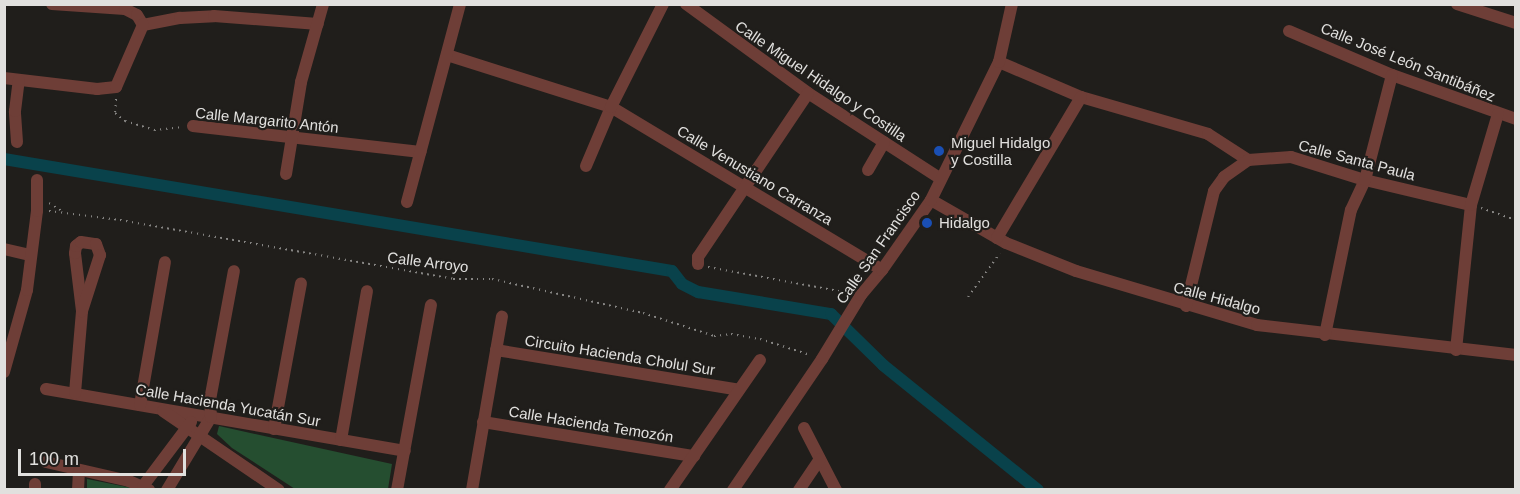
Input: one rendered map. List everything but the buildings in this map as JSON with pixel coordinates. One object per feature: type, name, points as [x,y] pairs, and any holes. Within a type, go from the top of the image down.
[{"type":"street","points":[[52,4],[125,9],[137,15],[143,25]]},
{"type":"street","points":[[286,174],[301,82],[323,4]]},
{"type":"street","points":[[407,202],[460,4]]},
{"type":"street","points":[[586,166],[611,107],[663,4]]},
{"type":"street","name":"Calle Miguel Hidalgo y Costilla","points":[[686,4],[808,93],[941,179]]},
{"type":"street","name":"Calle San Francisco","points":[[733,489],[822,358],[861,295],[882,270],[931,200],[999,62],[1012,4]]},
{"type":"street","points":[[1457,4],[1515,23]]},
{"type":"street","points":[[143,25],[180,18],[214,16],[318,24]]},
{"type":"street","points":[[4,78],[97,89],[116,87],[143,25]]},
{"type":"street","name":"Calle José León Santibáñez","points":[[1289,31],[1392,75],[1515,119]]},
{"type":"street","name":"Calle Venustiano Carranza","points":[[447,55],[611,107],[746,186],[882,270]]},
{"type":"street","points":[[999,62],[1082,97],[1208,134],[1248,160],[1224,177],[1214,191],[1186,306]]},
{"type":"street","points":[[1325,335],[1351,210],[1365,180],[1392,75]]},
{"type":"street","points":[[17,142],[15,111],[19,80]]},
{"type":"street","points":[[698,264],[698,257],[808,93]]},
{"type":"street","points":[[1002,241],[1082,97]]},
{"type":"street","points":[[1456,350],[1471,205],[1498,114]]},
{"type":"street","name":"Calle Margarito Antón","points":[[193,126],[421,152]]},
{"type":"street","points":[[868,170],[884,142]]},
{"type":"street","name":"Calle Santa Paula","points":[[1248,160],[1291,157],[1365,180],[1471,205]]},
{"type":"street","points":[[4,372],[25,298],[37,211],[37,180]]},
{"type":"street","name":"Calle Hidalgo","points":[[931,200],[1002,241],[1076,271],[1186,306],[1257,325],[1325,335],[1515,355]]},
{"type":"street","points":[[75,393],[82,311],[75,253],[76,246],[81,242],[96,244],[100,255],[82,311]]},
{"type":"street","points":[[4,249],[30,255]]},
{"type":"street","points":[[140,405],[165,262]]},
{"type":"street","points":[[166,489],[202,436],[211,417],[210,400],[234,271]]},
{"type":"street","points":[[274,429],[301,283]]},
{"type":"street","points":[[341,440],[367,291]]},
{"type":"street","points":[[397,489],[431,305]]},
{"type":"street","points":[[472,489],[502,317]]},
{"type":"street","name":"Circuito Hacienda Cholul Sur","points":[[496,350],[739,390]]},
{"type":"street","points":[[670,489],[760,360]]},
{"type":"street","name":"Calle Hacienda Yucatán Sur","points":[[46,388],[405,451]]},
{"type":"street","points":[[46,462],[146,488],[187,426],[210,400]]},
{"type":"street","points":[[160,408],[279,489]]},
{"type":"street","name":"Calle Hacienda Temozón","points":[[483,422],[693,456]]},
{"type":"street","points":[[804,428],[831,486]]},
{"type":"street","points":[[800,489],[820,459]]},
{"type":"street","points":[[78,489],[79,472]]},
{"type":"path","name":"Calle Margarito Antón","points":[[116,87],[115,113],[125,121],[154,130],[193,126]]},
{"type":"path","points":[[1471,205],[1515,220]]},
{"type":"path","name":"Calle Arroyo","points":[[62,211],[453,279],[492,279],[643,313],[714,336],[731,334],[760,339],[822,358]]},
{"type":"path","points":[[968,297],[1002,241]]},
{"type":"path","points":[[698,264],[861,295]]},
{"type":"green space","points":[[219,426],[392,464],[388,489],[295,489],[232,448],[217,434]]},
{"type":"green space","points":[[87,479],[137,489],[87,490]]},
{"type":"waterway","points":[[4,159],[672,271],[682,284],[698,292],[831,314],[883,365],[1038,490]]},
{"type":"place","name":"Miguel Hidalgo y Costilla","points":[[939,151]]},
{"type":"place","name":"Hidalgo","points":[[927,223]]}]
